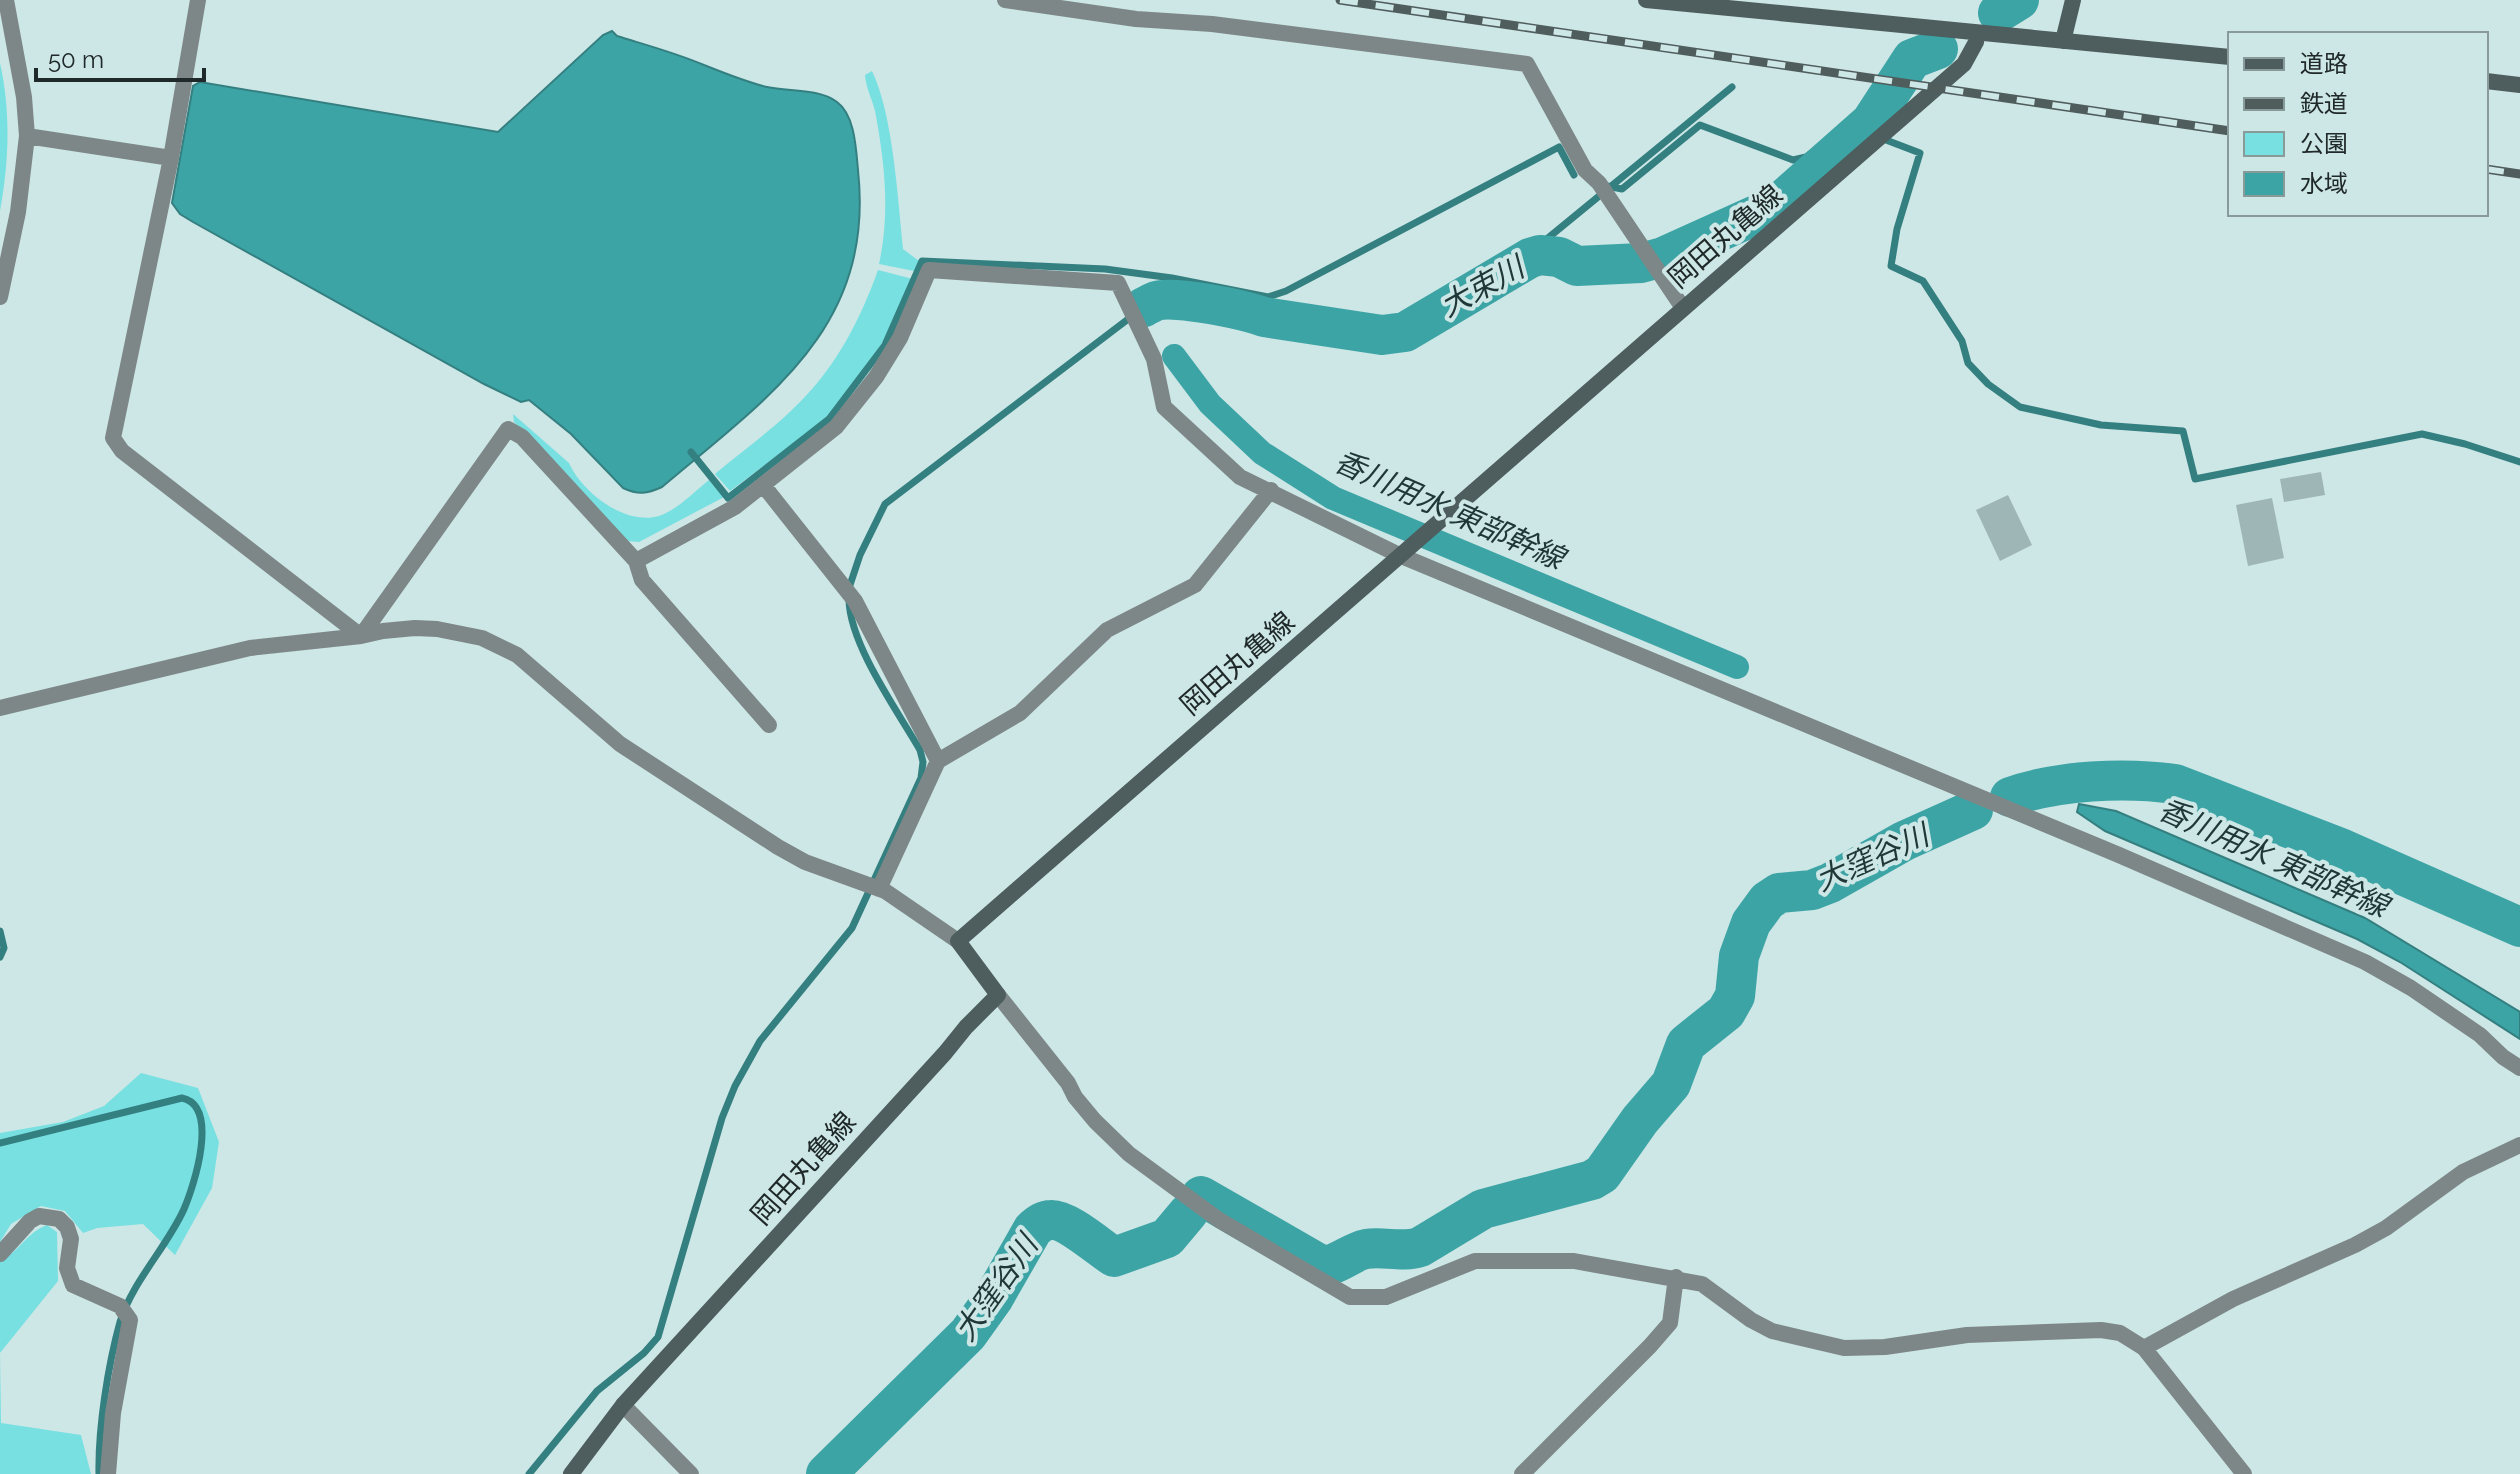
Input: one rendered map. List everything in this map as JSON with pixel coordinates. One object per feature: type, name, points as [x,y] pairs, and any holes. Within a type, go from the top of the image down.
[{"type":"main road","points":[[1646,0],[2228,57]]},
{"type":"main road","points":[[2063,41],[2073,0]]},
{"type":"main road","name":"岡田丸亀線","points":[[958,941],[1964,64],[1977,33]]},
{"type":"main road","points":[[2488,81],[2520,85]]},
{"type":"main road","points":[[958,941],[998,995]]},
{"type":"main road","name":"岡田丸亀線","points":[[571,1474],[623,1405],[998,995]]},
{"type":"street","points":[[0,297],[18,212],[27,136],[24,97],[6,0]]},
{"type":"street","points":[[198,0],[171,158],[113,438],[122,451],[361,636]]},
{"type":"street","points":[[1005,0],[1136,19],[1212,24],[1527,64],[1585,170],[1604,190],[1683,308]]},
{"type":"street","points":[[27,136],[171,158]]},
{"type":"street","points":[[636,561],[735,507],[836,427],[876,377],[900,338],[929,270],[1118,283],[1154,359],[1164,407],[1240,477],[2365,962],[2411,988],[2480,1035],[2520,1068]]},
{"type":"street","points":[[361,636],[508,429],[522,437],[636,561],[642,580],[769,725]]},
{"type":"street","points":[[763,485],[855,601],[938,761]]},
{"type":"street","points":[[873,887],[938,761],[1020,713],[1107,630],[1195,585],[1271,490]]},
{"type":"street","points":[[0,708],[250,648],[426,628],[482,638],[517,655],[620,744],[778,847],[805,862],[873,887],[958,941]]},
{"type":"street","points":[[998,995],[1085,1109],[1129,1154],[1219,1220],[1350,1297],[1386,1297],[1475,1261],[1574,1261],[1702,1284],[1751,1320],[1772,1331],[1844,1348],[1885,1347],[1967,1335],[2101,1330],[2120,1333],[2144,1348],[2244,1474]]},
{"type":"street","points":[[2144,1348],[2233,1299],[2355,1245],[2386,1228],[2463,1172],[2520,1145]]},
{"type":"street","points":[[0,1254],[30,1221],[39,1216],[59,1219],[67,1227],[71,1239],[67,1268],[73,1285],[124,1311],[130,1320],[113,1413],[108,1474]]},
{"type":"street","points":[[1522,1474],[1670,1323],[1676,1277]]},
{"type":"street","points":[[623,1405],[691,1474]]},
{"type":"green space","points":[[0,63],[8,137],[0,211]]},
{"type":"green space","points":[[872,71],[890,133],[903,249],[919,261],[914,271],[879,264],[885,190],[876,116],[865,75]]},
{"type":"green space","points":[[878,270],[913,279],[882,344],[826,419],[730,491],[715,474],[790,412],[825,373],[856,323]]},
{"type":"green space","points":[[513,414],[569,463],[594,495],[619,511],[646,518],[659,516],[679,505],[709,480],[724,497],[639,542],[627,541],[514,422]]},
{"type":"green space","points":[[141,1073],[198,1088],[219,1142],[212,1188],[175,1255],[143,1224],[97,1228],[83,1233],[65,1211],[41,1206],[11,1224],[0,1242],[0,1133],[63,1122],[104,1106]]},
{"type":"green space","points":[[47,1225],[57,1232],[58,1281],[0,1353],[0,1261]]},
{"type":"green space","points":[[0,1353],[1,1423],[81,1435],[91,1474],[0,1474]]},
{"type":"water","points":[[612,31],[617,36],[751,83],[812,92],[837,102],[848,115],[854,133],[858,170],[859,225],[849,274],[831,316],[806,354],[775,389],[740,422],[657,489],[638,493],[623,488],[571,434],[529,400],[521,402],[484,384],[193,222],[180,214],[172,203],[193,86],[200,82],[498,132],[603,35]]},
{"type":"water","points":[[2079,804],[2116,811],[2365,918],[2520,1012],[2520,1039],[2400,962],[2357,939],[2105,831],[2077,812]]},
{"type":"building","points":[[2321,472],[2325,495],[2284,502],[2280,479]]},
{"type":"building","points":[[2008,495],[2032,545],[2000,561],[1976,510]]},
{"type":"building","points":[[2272,498],[2284,558],[2248,566],[2236,505]]},
{"type":"waterway","name":"大束川","points":[[1998,13],[2019,0]]},
{"type":"waterway","name":"大束川","points":[[1144,307],[1165,300],[1194,302],[1264,317],[1382,335],[1405,332],[1540,255],[1559,257],[1577,266],[1641,263],[1663,257],[1776,206],[1871,122],[1912,59],[1938,49]]},
{"type":"waterway","points":[[1246,310],[1271,310],[1377,329],[1397,327],[1537,247],[1732,87]]},
{"type":"waterway","points":[[1607,186],[1622,189],[1700,125],[1793,160],[1806,157],[1845,128],[1873,135]]},
{"type":"waterway","points":[[1886,140],[1920,153],[1897,229],[1891,266],[1923,281],[1962,341],[1968,363],[1988,384],[2020,407],[2101,425],[2183,431],[2195,479],[2422,434],[2520,462]]},
{"type":"waterway","points":[[691,452],[728,498],[829,419],[885,345],[922,261],[1105,269],[1172,278],[1268,297],[1286,291],[1559,147],[1574,175]]},
{"type":"waterway","points":[[1169,300],[1172,278]]},
{"type":"waterway","points":[[849,588],[860,555],[885,504],[1144,307]]},
{"type":"waterway","name":"香川用水 東部幹線","points":[[1174,356],[1210,404],[1262,453],[1333,498],[1737,667]]},
{"type":"waterway","points":[[529,1474],[597,1391],[644,1353],[658,1337],[722,1118],[735,1086],[760,1041],[852,928],[921,778],[923,762],[920,750],[866,657],[851,618],[849,600]]},
{"type":"waterway","name":"大窪谷川","points":[[2010,797],[2049,787],[2092,782],[2175,784],[2343,849],[2520,927]]},
{"type":"waterway","name":"大窪谷川","points":[[1201,1196],[1323,1266],[1366,1249],[1420,1247],[1483,1209],[1592,1180],[1602,1174],[1640,1120],[1671,1084],[1686,1044],[1726,1012],[1735,996],[1739,956],[1751,923],[1767,901],[1779,893],[1812,890],[1830,883],[1904,841],[1973,810]]},
{"type":"waterway","points":[[0,931],[4,948],[0,957]]},
{"type":"waterway","points":[[0,1143],[182,1098],[193,1104],[200,1115],[202,1131],[198,1166],[184,1209],[125,1307],[120,1322],[105,1397],[99,1474]]},
{"type":"waterway","name":"大窪谷川","points":[[826,1474],[968,1334],[1039,1224],[1051,1220],[1066,1224],[1114,1257],[1167,1238],[1188,1213]]},
{"type":"railway","points":[[1340,0],[2228,131]]},
{"type":"railway","points":[[2488,169],[2520,174]]}]
